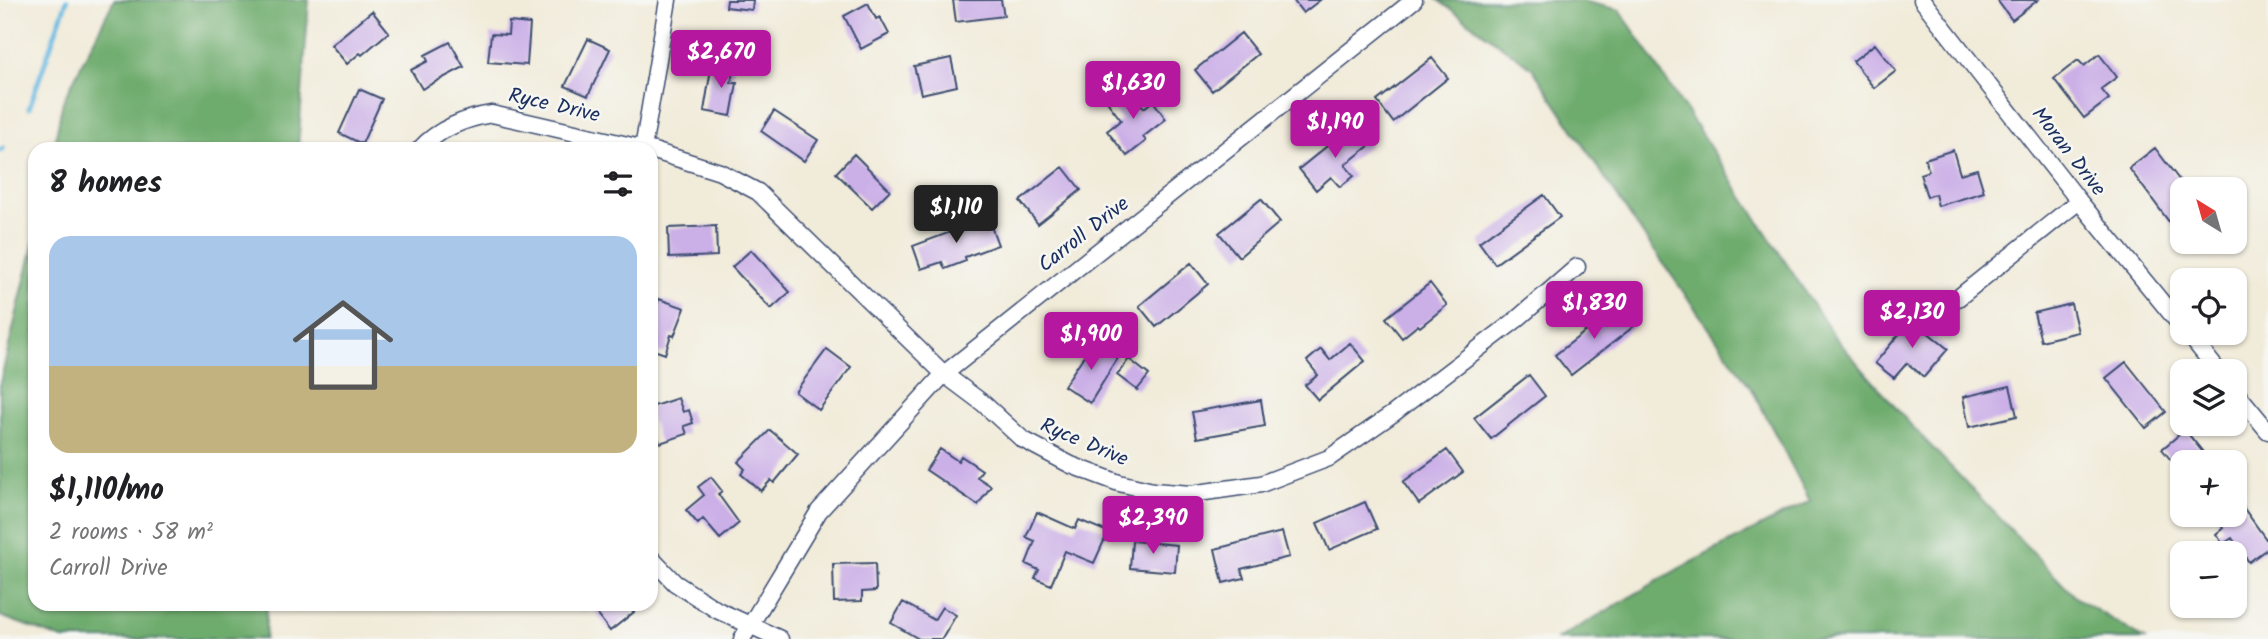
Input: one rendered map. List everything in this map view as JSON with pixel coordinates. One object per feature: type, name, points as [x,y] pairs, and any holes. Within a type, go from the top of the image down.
[{"type":"street","points":[[645,142],[668,0]]},
{"type":"street","name":"Carroll Drive","points":[[742,639],[819,511],[944,373],[1414,0]]},
{"type":"street","name":"Moran Drive","points":[[1922,0],[2170,312]]},
{"type":"street","name":"Ryce Drive","points":[[428,142],[456,124],[492,114],[614,142]]},
{"type":"street","name":"Ryce Drive","points":[[658,152],[720,172],[758,192],[944,373],[984,404],[1022,439],[1071,465],[1119,483],[1153,491],[1191,494],[1261,484],[1329,458],[1394,413],[1516,320],[1577,267]]},
{"type":"street","points":[[1958,298],[2079,201]]},
{"type":"street","points":[[2197,345],[2208,359]]},
{"type":"street","points":[[2247,406],[2268,431]]},
{"type":"street","points":[[658,565],[676,583],[717,610],[780,639]]},
{"type":"green space","points":[[114,0],[309,0],[299,142],[54,142],[63,101]]},
{"type":"green space","points":[[1438,0],[1582,1],[1620,10],[1834,336],[1908,422],[2075,597],[2144,639],[1558,639],[1680,568],[1810,501],[1753,391],[1637,226],[1532,68]]},
{"type":"green space","points":[[28,266],[28,611],[267,611],[265,639],[63,639],[0,616],[0,383]]},
{"type":"building","points":[[727,0],[753,0],[752,10],[726,7]]},
{"type":"building","points":[[953,0],[1001,0],[1004,16],[956,22]]},
{"type":"building","points":[[1293,0],[1320,0],[1303,13]]},
{"type":"building","points":[[1997,0],[2038,0],[2012,20]]},
{"type":"building","points":[[868,3],[876,19],[880,17],[889,34],[861,49],[844,16]]},
{"type":"building","points":[[372,11],[389,32],[347,64],[331,45]]},
{"type":"building","points":[[509,22],[530,24],[527,65],[488,62],[491,34],[508,35]]},
{"type":"building","points":[[1241,33],[1258,54],[1212,91],[1195,70]]},
{"type":"building","points":[[588,39],[610,49],[588,96],[565,86]]},
{"type":"building","points":[[450,42],[464,67],[422,89],[411,70],[428,61],[425,55]]},
{"type":"building","points":[[1875,44],[1896,71],[1874,88],[1853,61]]},
{"type":"building","points":[[2099,54],[2117,77],[2101,89],[2109,99],[2084,118],[2054,79],[2078,60],[2084,66]]},
{"type":"building","points":[[951,58],[957,86],[921,94],[914,66]]},
{"type":"building","points":[[1432,58],[1448,78],[1393,122],[1377,101]]},
{"type":"building","points":[[712,63],[734,67],[731,83],[737,83],[731,116],[704,111]]},
{"type":"building","points":[[1128,87],[1144,108],[1153,101],[1166,119],[1143,137],[1146,141],[1127,156],[1107,131],[1121,120],[1108,103]]},
{"type":"building","points":[[359,89],[382,99],[363,142],[339,133]]},
{"type":"building","points":[[774,111],[818,140],[804,161],[761,131]]},
{"type":"building","points":[[1353,125],[1370,145],[1345,165],[1354,176],[1340,187],[1331,177],[1316,190],[1299,169]]},
{"type":"building","points":[[2155,148],[2177,177],[2170,177],[2170,223],[2129,168]]},
{"type":"building","points":[[1953,150],[1960,174],[1977,169],[1984,192],[1938,206],[1935,194],[1927,197],[1920,174],[1929,171],[1925,159]]},
{"type":"building","points":[[854,154],[890,190],[872,208],[836,173]]},
{"type":"building","points":[[1063,167],[1081,190],[1038,224],[1020,201]]},
{"type":"building","points":[[1544,195],[1560,217],[1495,264],[1479,242]]},
{"type":"building","points":[[1261,199],[1280,222],[1239,257],[1219,233]]},
{"type":"building","points":[[988,218],[998,245],[965,257],[966,261],[945,269],[942,262],[921,269],[913,246]]},
{"type":"building","points":[[716,226],[717,256],[669,258],[668,228]]},
{"type":"building","points":[[751,250],[790,292],[771,309],[732,267]]},
{"type":"building","points":[[1191,263],[1208,284],[1156,327],[1139,306]]},
{"type":"building","points":[[1430,283],[1447,305],[1402,338],[1386,318]]},
{"type":"building","points":[[659,299],[685,308],[665,354],[658,352]]},
{"type":"building","points":[[2071,304],[2078,332],[2041,341],[2034,313]]},
{"type":"building","points":[[1617,307],[1633,327],[1571,375],[1555,355]]},
{"type":"building","points":[[1915,315],[1929,327],[1926,331],[1948,349],[1924,377],[1907,363],[1894,378],[1875,363]]},
{"type":"building","points":[[1093,342],[1118,358],[1090,403],[1064,386]]},
{"type":"building","points":[[1350,343],[1365,361],[1318,400],[1305,385],[1318,375],[1307,361],[1321,349],[1330,360]]},
{"type":"building","points":[[827,349],[851,367],[819,410],[795,392]]},
{"type":"building","points":[[1129,359],[1149,375],[1137,390],[1117,375]]},
{"type":"building","points":[[2126,362],[2166,412],[2146,428],[2106,378]]},
{"type":"building","points":[[1529,375],[1545,396],[1491,439],[1474,418]]},
{"type":"building","points":[[2010,386],[2017,416],[1969,427],[1963,397]]},
{"type":"building","points":[[678,398],[683,412],[689,410],[693,423],[684,426],[687,434],[660,443],[658,405]]},
{"type":"building","points":[[1261,400],[1265,426],[1197,438],[1192,412]]},
{"type":"building","points":[[770,430],[798,454],[774,483],[771,480],[761,491],[741,474],[745,469],[738,462]]},
{"type":"building","points":[[2178,436],[2190,436],[2201,450],[2170,450],[2170,459],[2162,449]]},
{"type":"building","points":[[940,449],[958,461],[961,456],[982,470],[977,477],[991,486],[978,505],[926,470]]},
{"type":"building","points":[[1447,450],[1463,472],[1419,504],[1403,482]]},
{"type":"building","points":[[711,477],[722,491],[718,494],[739,523],[720,539],[703,519],[698,524],[686,510],[704,495],[698,487]]},
{"type":"building","points":[[1365,502],[1377,529],[1329,550],[1317,523]]},
{"type":"building","points":[[1037,512],[1075,529],[1079,520],[1108,532],[1094,563],[1065,551],[1051,585],[1035,578],[1039,570],[1026,564],[1035,541],[1026,537]]},
{"type":"building","points":[[2247,513],[2268,542],[2268,548],[2249,562],[2247,541],[2234,541],[2232,538],[2221,541],[2216,534],[2223,528],[2247,527]]},
{"type":"building","points":[[1282,532],[1289,557],[1241,569],[1244,578],[1223,583],[1215,549]]},
{"type":"building","points":[[1132,541],[1177,545],[1175,572],[1130,568]]},
{"type":"building","points":[[875,563],[876,591],[862,592],[862,601],[834,602],[833,564]]},
{"type":"building","points":[[903,602],[934,620],[942,607],[956,615],[942,639],[919,639],[891,623]]},
{"type":"building","points":[[595,611],[633,611],[634,612],[610,631]]},
{"type":"waterway","points":[[29,108],[67,0]]}]
